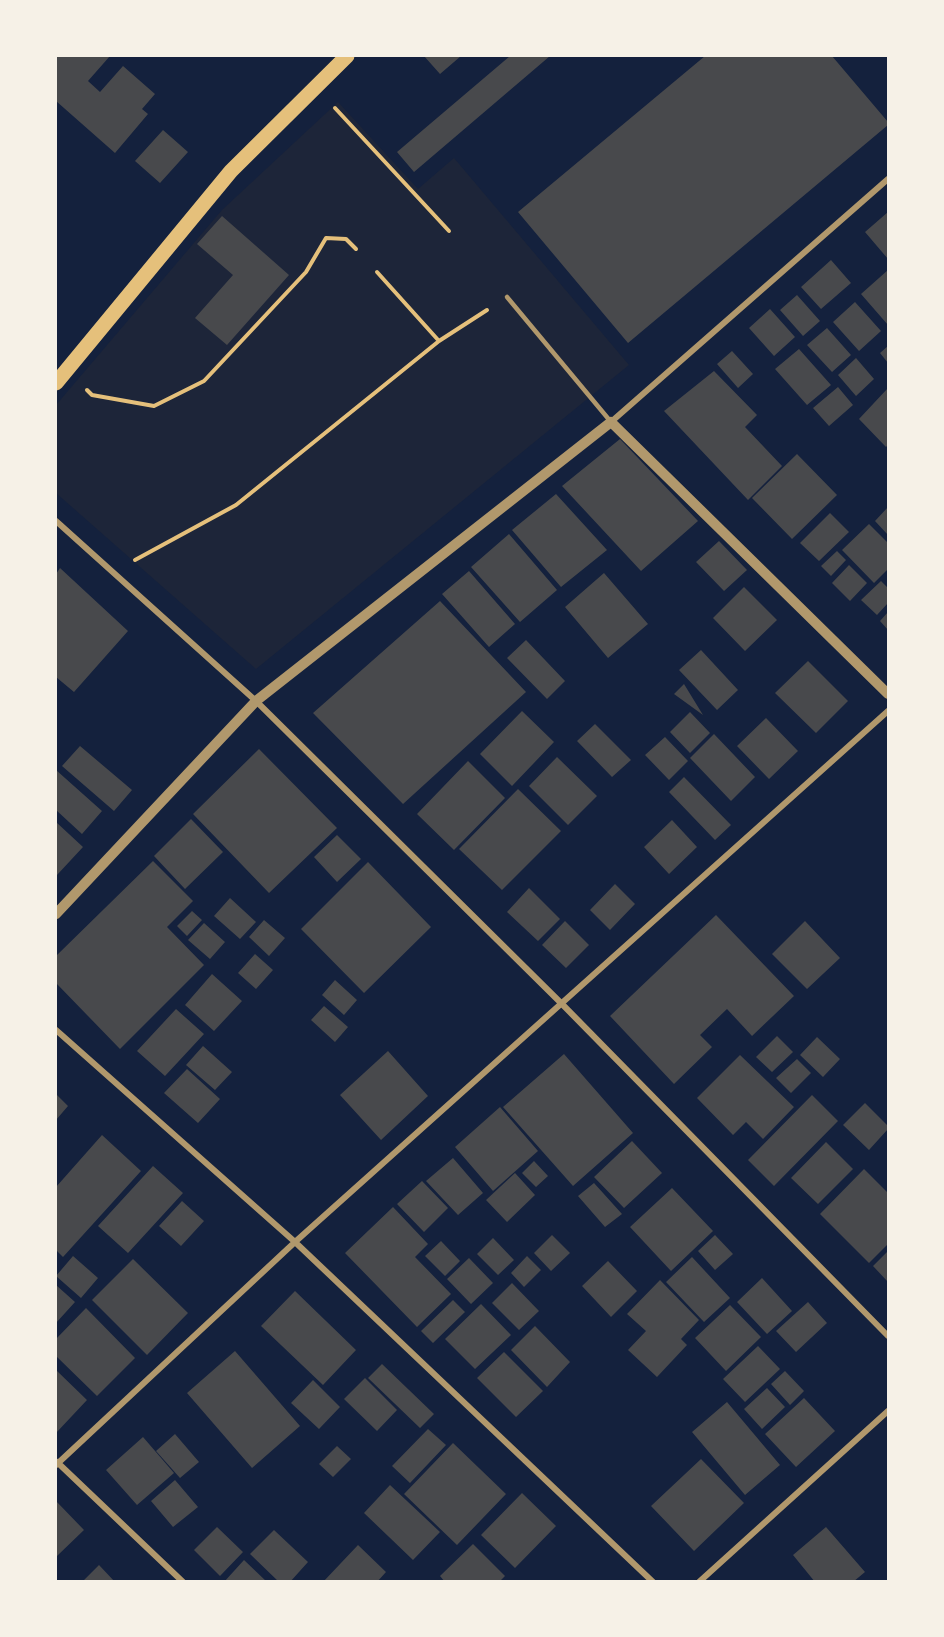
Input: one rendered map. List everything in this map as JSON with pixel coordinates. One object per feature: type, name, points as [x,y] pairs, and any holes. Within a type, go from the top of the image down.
[{"type":"main road","points":[[56,383],[231,171],[347,56]]},
{"type":"street","points":[[56,914],[256,701],[611,422],[888,180]]},
{"type":"street","points":[[611,422],[888,694]]},
{"type":"street","points":[[56,520],[256,701],[562,1004],[888,1336]]},
{"type":"street","points":[[183,1581],[56,1463],[295,1242],[888,711]]},
{"type":"street","points":[[56,1030],[295,1242],[653,1581]]},
{"type":"street","points":[[699,1581],[888,1411]]},
{"type":"lane","points":[[507,297],[611,422]]},
{"type":"path","points":[[315,86],[449,231]]},
{"type":"path","points":[[68,370],[92,395],[154,406],[204,381],[306,272],[327,238],[346,239],[356,249]]},
{"type":"path","points":[[377,273],[439,341]]},
{"type":"path","points":[[113,572],[236,505],[439,341],[507,297]]},
{"type":"shaded area","points":[[338,102],[418,189],[454,158],[629,365],[256,669],[56,493],[56,405],[222,210]]},
{"type":"building","points":[[56,56],[110,56],[88,81],[100,92],[123,66],[155,94],[142,109],[148,114],[115,153],[56,101]]},
{"type":"building","points":[[424,56],[461,56],[440,74]]},
{"type":"building","points":[[510,56],[550,56],[414,172],[397,152]]},
{"type":"building","points":[[705,56],[832,56],[888,122],[888,125],[628,343],[518,212]]},
{"type":"building","points":[[163,130],[188,152],[160,183],[135,161]]},
{"type":"building","points":[[888,212],[888,259],[865,232]]},
{"type":"building","points":[[222,216],[289,275],[227,345],[195,318],[233,275],[197,244]]},
{"type":"building","points":[[831,260],[851,283],[821,309],[801,287]]},
{"type":"building","points":[[888,270],[888,325],[861,294]]},
{"type":"building","points":[[797,295],[820,321],[803,336],[780,310]]},
{"type":"building","points":[[855,302],[881,331],[859,351],[833,322]]},
{"type":"building","points":[[770,309],[795,337],[774,356],[749,328]]},
{"type":"building","points":[[827,328],[851,355],[832,372],[807,345]]},
{"type":"building","points":[[888,346],[888,363],[880,353]]},
{"type":"building","points":[[799,349],[831,385],[807,405],[775,369]]},
{"type":"building","points":[[732,351],[753,374],[738,388],[717,364]]},
{"type":"building","points":[[856,358],[874,379],[856,396],[838,375]]},
{"type":"building","points":[[714,371],[757,415],[745,427],[782,466],[748,500],[664,411]]},
{"type":"building","points":[[838,387],[853,405],[829,426],[813,408]]},
{"type":"building","points":[[888,388],[888,445],[886,447],[859,419]]},
{"type":"building","points":[[620,439],[698,521],[641,571],[562,486]]},
{"type":"building","points":[[797,454],[837,495],[792,539],[752,498]]},
{"type":"building","points":[[556,494],[607,550],[561,587],[512,530]]},
{"type":"building","points":[[888,507],[888,535],[875,521]]},
{"type":"building","points":[[830,513],[849,532],[819,561],[800,543]]},
{"type":"building","points":[[869,524],[888,543],[888,569],[874,583],[842,550]]},
{"type":"building","points":[[509,534],[557,590],[520,622],[471,567]]},
{"type":"building","points":[[719,541],[747,570],[724,591],[696,562]]},
{"type":"building","points":[[837,551],[846,560],[831,576],[821,566]]},
{"type":"building","points":[[849,565],[867,583],[850,601],[832,583]]},
{"type":"building","points":[[60,568],[128,631],[74,692],[56,677],[56,574]]},
{"type":"building","points":[[469,571],[515,624],[489,647],[442,594]]},
{"type":"building","points":[[604,573],[648,624],[608,658],[565,607]]},
{"type":"building","points":[[881,581],[888,588],[888,603],[877,615],[861,600]]},
{"type":"building","points":[[744,587],[777,620],[745,651],[713,618]]},
{"type":"building","points":[[440,601],[526,692],[403,804],[313,713]]},
{"type":"building","points":[[888,612],[888,630],[880,621]]},
{"type":"building","points":[[526,640],[565,681],[547,699],[507,658]]},
{"type":"building","points":[[701,650],[738,690],[717,710],[679,670]]},
{"type":"building","points":[[808,661],[848,701],[816,733],[775,693]]},
{"type":"building","points":[[684,684],[703,715],[674,694]]},
{"type":"building","points":[[522,711],[554,742],[512,786],[480,754]]},
{"type":"building","points":[[690,712],[710,733],[690,753],[670,732]]},
{"type":"building","points":[[766,718],[798,751],[769,779],[737,746]]},
{"type":"building","points":[[595,724],[631,760],[612,777],[577,741]]},
{"type":"building","points":[[714,734],[755,777],[731,801],[690,758]]},
{"type":"building","points":[[665,737],[688,761],[669,780],[645,755]]},
{"type":"building","points":[[80,746],[132,790],[114,811],[62,766]]},
{"type":"building","points":[[259,749],[337,828],[269,893],[193,814]]},
{"type":"building","points":[[557,757],[597,796],[568,825],[529,786]]},
{"type":"building","points":[[468,761],[505,798],[454,850],[417,814]]},
{"type":"building","points":[[56,770],[102,811],[82,834],[56,810]]},
{"type":"building","points":[[684,777],[731,825],[715,840],[669,792]]},
{"type":"building","points":[[518,789],[561,831],[502,890],[459,849]]},
{"type":"building","points":[[191,819],[223,852],[185,889],[154,856]]},
{"type":"building","points":[[672,820],[697,847],[669,874],[644,847]]},
{"type":"building","points":[[56,822],[83,847],[57,875],[56,873]]},
{"type":"building","points":[[337,835],[361,859],[337,882],[314,857]]},
{"type":"building","points":[[153,861],[193,901],[167,927],[204,965],[120,1049],[56,983],[56,956]]},
{"type":"building","points":[[368,862],[431,927],[364,993],[301,929]]},
{"type":"building","points":[[615,884],[635,904],[610,930],[590,910]]},
{"type":"building","points":[[529,888],[560,919],[538,941],[507,912]]},
{"type":"building","points":[[230,898],[256,922],[240,939],[214,916]]},
{"type":"building","points":[[192,911],[202,920],[187,936],[177,926]]},
{"type":"building","points":[[716,915],[794,996],[752,1036],[727,1009],[700,1035],[712,1047],[674,1084],[610,1016]]},
{"type":"building","points":[[264,920],[285,938],[269,956],[249,937]]},
{"type":"building","points":[[565,921],[589,945],[566,968],[542,945]]},
{"type":"building","points":[[805,921],[840,958],[807,989],[772,954]]},
{"type":"building","points":[[204,923],[225,942],[210,959],[188,940]]},
{"type":"building","points":[[255,954],[273,970],[256,989],[238,973]]},
{"type":"building","points":[[212,974],[242,1001],[214,1031],[185,1005]]},
{"type":"building","points":[[335,980],[357,1000],[344,1015],[322,995]]},
{"type":"building","points":[[324,1006],[348,1027],[335,1042],[311,1020]]},
{"type":"building","points":[[176,1009],[204,1034],[165,1076],[137,1051]]},
{"type":"building","points":[[777,1036],[793,1052],[772,1072],[756,1057]]},
{"type":"building","points":[[817,1037],[840,1059],[823,1077],[800,1055]]},
{"type":"building","points":[[203,1046],[232,1072],[215,1090],[186,1065]]},
{"type":"building","points":[[388,1051],[428,1096],[381,1140],[340,1095]]},
{"type":"building","points":[[564,1054],[633,1133],[573,1186],[503,1107]]},
{"type":"building","points":[[740,1055],[794,1107],[763,1139],[746,1122],[733,1135],[697,1098]]},
{"type":"building","points":[[797,1059],[811,1073],[791,1093],[776,1078]]},
{"type":"building","points":[[187,1069],[220,1099],[198,1123],[164,1093]]},
{"type":"building","points":[[56,1094],[68,1106],[56,1120]]},
{"type":"building","points":[[812,1095],[838,1121],[774,1186],[748,1160]]},
{"type":"building","points":[[865,1103],[888,1126],[888,1129],[869,1150],[843,1125]]},
{"type":"building","points":[[500,1107],[538,1151],[493,1191],[455,1147]]},
{"type":"building","points":[[102,1135],[141,1171],[63,1257],[56,1250],[56,1187]]},
{"type":"building","points":[[632,1141],[662,1173],[624,1208],[594,1177]]},
{"type":"building","points":[[826,1142],[853,1169],[818,1204],[791,1178]]},
{"type":"building","points":[[453,1158],[483,1193],[458,1215],[426,1181]]},
{"type":"building","points":[[534,1161],[548,1176],[536,1187],[522,1173]]},
{"type":"building","points":[[153,1166],[183,1193],[128,1253],[98,1226]]},
{"type":"building","points":[[864,1169],[888,1193],[888,1244],[869,1263],[820,1214]]},
{"type":"building","points":[[515,1173],[535,1195],[507,1222],[486,1200]]},
{"type":"building","points":[[422,1181],[448,1208],[424,1232],[397,1204]]},
{"type":"building","points":[[594,1183],[622,1214],[605,1227],[578,1196]]},
{"type":"building","points":[[672,1188],[713,1231],[671,1271],[630,1227]]},
{"type":"building","points":[[182,1201],[204,1221],[181,1246],[159,1226]]},
{"type":"building","points":[[393,1207],[428,1244],[415,1257],[451,1294],[417,1327],[345,1253]]},
{"type":"building","points":[[552,1235],[570,1253],[551,1271],[534,1253]]},
{"type":"building","points":[[715,1235],[733,1254],[715,1270],[698,1251]]},
{"type":"building","points":[[493,1238],[514,1260],[498,1275],[477,1254]]},
{"type":"building","points":[[441,1241],[460,1261],[445,1276],[425,1256]]},
{"type":"building","points":[[888,1251],[888,1282],[873,1266]]},
{"type":"building","points":[[73,1256],[98,1278],[81,1298],[56,1276]]},
{"type":"building","points":[[527,1256],[541,1270],[524,1287],[511,1273]]},
{"type":"building","points":[[692,1257],[730,1298],[704,1322],[666,1282]]},
{"type":"building","points":[[469,1258],[493,1283],[471,1304],[447,1279]]},
{"type":"building","points":[[133,1259],[188,1313],[147,1355],[92,1300]]},
{"type":"building","points":[[608,1261],[637,1291],[611,1317],[582,1286]]},
{"type":"building","points":[[762,1278],[792,1311],[767,1334],[737,1302]]},
{"type":"building","points":[[660,1280],[699,1320],[681,1339],[687,1345],[657,1377],[628,1350],[646,1331],[627,1314]]},
{"type":"building","points":[[512,1283],[539,1311],[519,1330],[492,1303]]},
{"type":"building","points":[[56,1285],[75,1302],[56,1323]]},
{"type":"building","points":[[295,1291],[356,1350],[323,1385],[261,1326]]},
{"type":"building","points":[[453,1300],[465,1312],[433,1343],[421,1331]]},
{"type":"building","points":[[808,1302],[827,1323],[796,1352],[776,1331]]},
{"type":"building","points":[[481,1304],[511,1335],[475,1369],[445,1339]]},
{"type":"building","points":[[730,1305],[761,1337],[726,1371],[695,1338]]},
{"type":"building","points":[[86,1308],[135,1358],[97,1396],[56,1356],[56,1339]]},
{"type":"building","points":[[535,1326],[570,1362],[547,1387],[511,1350]]},
{"type":"building","points":[[758,1346],[780,1369],[745,1402],[723,1379]]},
{"type":"building","points":[[235,1351],[300,1426],[252,1468],[187,1393]]},
{"type":"building","points":[[504,1352],[543,1391],[516,1417],[477,1378]]},
{"type":"building","points":[[382,1364],[434,1414],[420,1428],[368,1378]]},
{"type":"building","points":[[56,1370],[87,1400],[56,1433]]},
{"type":"building","points":[[785,1371],[804,1391],[790,1405],[771,1384]]},
{"type":"building","points":[[365,1378],[397,1410],[377,1431],[344,1399]]},
{"type":"building","points":[[313,1380],[340,1407],[319,1429],[291,1403]]},
{"type":"building","points":[[767,1388],[785,1407],[762,1429],[744,1409]]},
{"type":"building","points":[[804,1398],[835,1431],[796,1467],[765,1434]]},
{"type":"building","points":[[727,1402],[780,1465],[745,1495],[692,1432]]},
{"type":"building","points":[[428,1429],[446,1445],[410,1483],[392,1466]]},
{"type":"building","points":[[175,1434],[199,1462],[180,1478],[156,1451]]},
{"type":"building","points":[[143,1437],[174,1473],[137,1505],[106,1470]]},
{"type":"building","points":[[453,1443],[506,1494],[457,1545],[404,1494]]},
{"type":"building","points":[[337,1446],[351,1459],[333,1477],[319,1464]]},
{"type":"building","points":[[701,1459],[744,1503],[694,1551],[651,1506]]},
{"type":"building","points":[[175,1480],[198,1507],[173,1527],[151,1501]]},
{"type":"building","points":[[390,1485],[440,1532],[413,1560],[364,1513]]},
{"type":"building","points":[[522,1493],[556,1526],[515,1568],[481,1535]]},
{"type":"building","points":[[56,1501],[84,1530],[57,1556],[56,1554]]},
{"type":"building","points":[[217,1527],[243,1552],[220,1576],[194,1550]]},
{"type":"building","points":[[826,1527],[865,1572],[853,1582],[815,1582],[793,1555]]},
{"type":"building","points":[[274,1530],[308,1562],[290,1582],[279,1582],[250,1554]]},
{"type":"building","points":[[473,1544],[505,1576],[499,1582],[445,1582],[440,1576]]},
{"type":"building","points":[[358,1545],[386,1572],[377,1582],[323,1582]]},
{"type":"building","points":[[244,1560],[267,1582],[224,1582]]},
{"type":"building","points":[[99,1565],[115,1582],[86,1582],[84,1580]]}]
